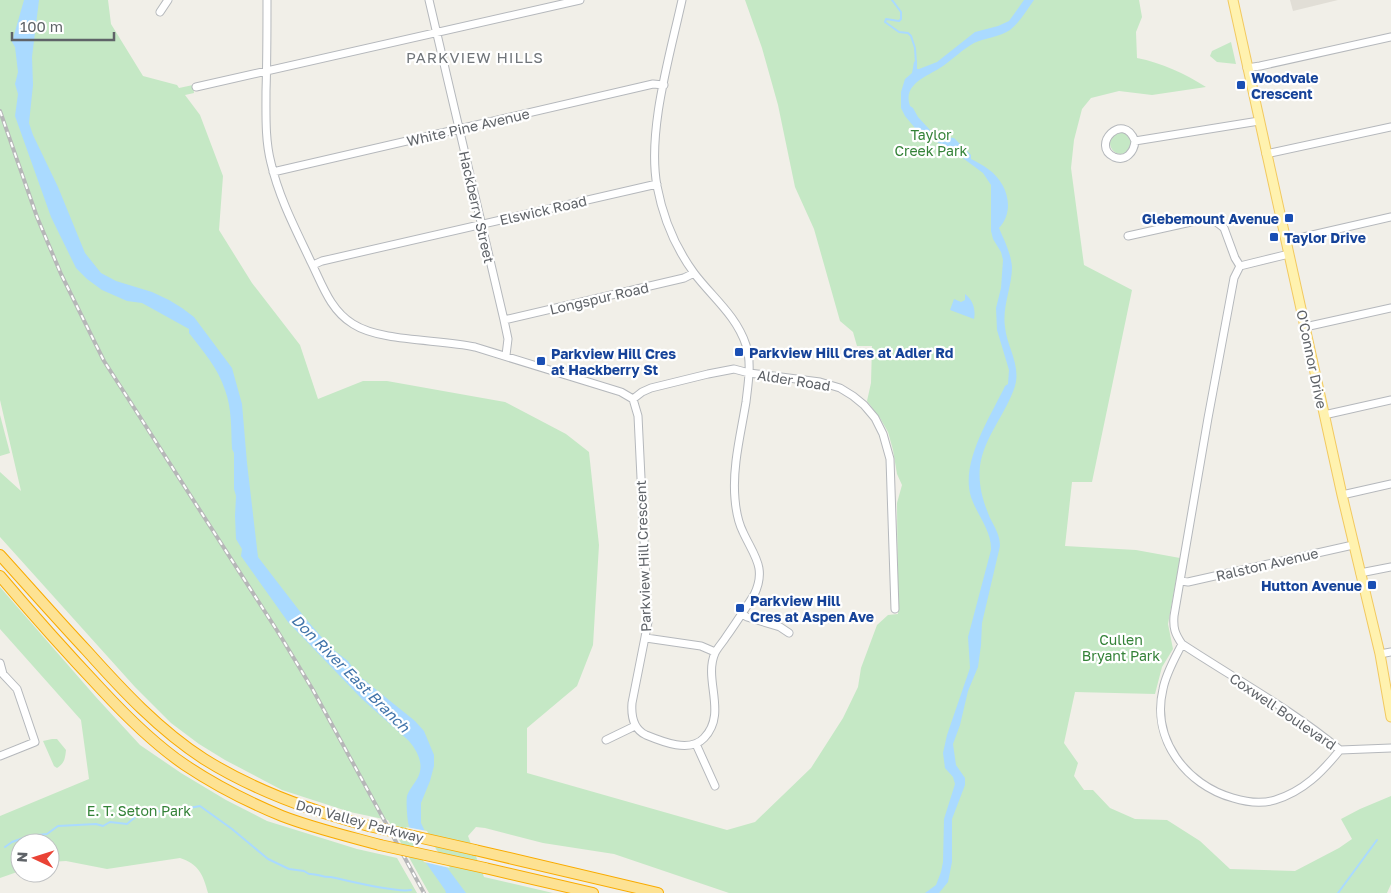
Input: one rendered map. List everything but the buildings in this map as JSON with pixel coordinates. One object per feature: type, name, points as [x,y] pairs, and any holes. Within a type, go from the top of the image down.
[{"type":"highway","name":"Don Valley Parkway","points":[[0,555],[130,697],[160,726],[204,758],[246,783],[294,804],[369,826],[658,893]]},
{"type":"highway","name":"Don Valley Parkway","points":[[0,576],[114,703],[149,737],[184,764],[227,790],[282,816],[332,832],[380,845],[593,893]]},
{"type":"main road","name":"O'Connor Drive","points":[[1233,0],[1324,415],[1380,654],[1391,718]]},
{"type":"street","points":[[160,12],[168,0]]},
{"type":"street","points":[[267,0],[266,133],[269,154],[277,186],[332,304],[352,324],[364,330],[382,335],[458,343],[506,355],[621,392],[634,399]]},
{"type":"street","name":"Hackberry Street","points":[[429,0],[504,320],[508,339],[506,355]]},
{"type":"street","points":[[196,87],[580,0]]},
{"type":"street","points":[[606,740],[635,726],[646,735],[672,744],[696,744],[706,736],[715,719],[712,672],[715,652],[758,588],[760,574],[756,555],[740,524],[734,496],[749,373],[747,346],[733,317],[694,273],[672,235],[663,212],[657,184],[655,140],[664,85],[682,0]]},
{"type":"street","points":[[1247,68],[1391,37]]},
{"type":"street","name":"White Pine Avenue","points":[[273,172],[653,84],[664,85]]},
{"type":"street","points":[[1135,141],[1259,121]]},
{"type":"street","points":[[1266,154],[1391,127]]},
{"type":"street","points":[[1116,129],[1128,131],[1135,141],[1132,153],[1127,157],[1115,157],[1107,149],[1107,137],[1116,129]]},
{"type":"street","name":"Elswick Road","points":[[313,265],[322,261],[657,184]]},
{"type":"street","points":[[1286,241],[1391,218]]},
{"type":"street","points":[[1128,236],[1200,220],[1215,221],[1224,228],[1235,258],[1240,266]]},
{"type":"street","points":[[1289,254],[1240,266],[1234,278],[1173,625],[1175,634],[1182,644],[1162,689],[1162,725],[1165,738],[1177,760],[1192,776],[1204,786],[1220,794],[1243,801],[1274,800],[1305,785],[1322,772],[1340,750]]},
{"type":"street","name":"Longspur Road","points":[[504,320],[684,278],[694,273]]},
{"type":"street","points":[[1305,327],[1391,308]]},
{"type":"street","name":"Alder Road","points":[[634,399],[642,392],[651,388],[734,369],[749,373],[820,382],[840,388],[853,396],[876,418],[890,459],[895,610]]},
{"type":"street","name":"Parkview Hill Crescent","points":[[634,399],[638,416],[648,622],[631,711],[635,726]]},
{"type":"street","points":[[1324,415],[1391,400]]},
{"type":"street","points":[[1342,495],[1391,484]]},
{"type":"street","name":"Ralston Avenue","points":[[1181,581],[1188,582],[1354,545]]},
{"type":"street","points":[[1360,573],[1391,567]]},
{"type":"street","points":[[742,614],[746,617],[780,627],[790,633]]},
{"type":"street","points":[[646,638],[701,646],[715,652]]},
{"type":"street","name":"Coxwell Boulevard","points":[[1182,644],[1264,696],[1322,735],[1340,750],[1391,748]]},
{"type":"street","points":[[1380,654],[1391,652]]},
{"type":"street","points":[[0,664],[3,674],[17,689],[35,742],[0,756]]},
{"type":"street","points":[[696,744],[715,786]]},
{"type":"shaded area","points":[[1290,0],[1338,0],[1293,11]]},
{"type":"green space","points":[[0,0],[108,0],[111,24],[143,76],[177,85],[179,88],[193,85],[194,93],[185,95],[200,115],[223,176],[219,230],[252,283],[300,345],[318,399],[363,381],[387,381],[505,402],[566,434],[589,452],[599,545],[593,645],[577,686],[527,728],[527,773],[727,830],[755,822],[811,768],[843,718],[858,687],[861,668],[877,625],[888,615],[898,614],[897,503],[902,485],[897,474],[888,432],[867,401],[871,383],[872,346],[857,346],[853,332],[840,321],[814,229],[795,187],[778,105],[762,48],[745,0],[1139,0],[1142,17],[1136,32],[1137,58],[1173,69],[1206,87],[1152,95],[1119,91],[1091,98],[1082,109],[1074,140],[1071,168],[1084,265],[1132,290],[1092,482],[1072,482],[1065,546],[1136,550],[1180,558],[1168,624],[1173,649],[1162,667],[1155,694],[1075,692],[1064,743],[1078,763],[1074,776],[1084,790],[1093,790],[1110,808],[1135,819],[1167,820],[1200,841],[1230,869],[1295,871],[1352,839],[1341,819],[1391,796],[1391,884],[1387,893],[729,893],[614,854],[543,843],[476,827],[468,836],[484,877],[553,893],[429,893],[388,820],[350,812],[282,790],[225,760],[171,723],[135,687],[0,537],[0,472],[21,491],[0,400]]},
{"type":"green space","points":[[1231,42],[1236,64],[1217,62],[1210,56],[1212,51]]},
{"type":"green space","points":[[1121,132],[1129,135],[1132,143],[1129,151],[1121,154],[1113,151],[1110,143],[1113,135]]},
{"type":"green space","points":[[0,415],[10,453],[0,456]]},
{"type":"green space","name":"E. T. Seton Park","points":[[0,587],[140,745],[226,800],[267,821],[357,849],[397,858],[417,893],[208,893],[196,867],[192,863],[180,858],[107,869],[60,861],[60,833],[10,833],[10,874],[0,878],[0,816],[89,779],[81,720],[0,629]]},
{"type":"green space","points":[[57,739],[66,750],[63,762],[57,768],[54,766],[43,741]]},
{"type":"water","name":"Don River East Branch","points":[[24,0],[39,0],[32,57],[33,85],[29,123],[85,253],[101,273],[116,281],[152,292],[169,300],[194,317],[232,368],[242,404],[258,557],[305,618],[331,648],[348,661],[358,675],[415,721],[424,731],[434,755],[434,766],[421,803],[421,823],[434,850],[466,893],[446,893],[419,852],[411,835],[407,796],[417,779],[420,769],[418,754],[412,745],[362,699],[288,622],[241,556],[242,549],[236,539],[234,453],[232,449],[230,412],[225,390],[214,367],[189,333],[189,329],[142,303],[127,301],[102,290],[76,268],[51,217],[15,116],[18,94],[15,84],[18,72],[15,47],[12,42]]},
{"type":"water","points":[[1024,0],[1034,0],[1020,20],[1010,30],[970,45],[943,66],[918,81],[910,91],[909,98],[910,106],[930,130],[944,137],[954,138],[971,155],[971,159],[995,175],[1004,189],[1008,205],[1007,213],[999,228],[1009,252],[1012,267],[1004,319],[1016,371],[1015,386],[990,435],[980,466],[982,493],[987,512],[998,535],[1000,546],[982,623],[978,667],[968,691],[960,725],[953,744],[956,765],[965,778],[965,785],[952,819],[952,862],[948,882],[939,893],[925,893],[936,885],[943,862],[944,819],[955,784],[953,777],[945,768],[943,753],[947,735],[970,668],[968,637],[991,550],[987,530],[971,497],[970,469],[973,454],[985,425],[1005,386],[1008,384],[1009,370],[997,330],[996,308],[1001,288],[1003,260],[991,231],[991,185],[983,173],[956,153],[915,128],[901,108],[901,92],[905,79],[912,73],[914,62],[917,60],[917,69],[919,69],[937,62],[975,32],[1009,21]]},
{"type":"water","points":[[965,294],[973,305],[974,319],[950,310],[954,299],[961,302],[965,300]]},
{"type":"pier","points":[[406,827],[427,831],[436,849],[450,868],[424,862],[414,846]]},
{"type":"waterway","points":[[892,0],[901,12],[901,19],[899,21],[886,19],[885,22],[899,32],[908,33],[911,36],[915,48],[916,64]]},
{"type":"waterway","points":[[5,847],[12,842],[29,836],[47,834],[58,826],[96,824],[103,826],[110,822],[127,824],[141,812],[173,811],[200,806],[232,829],[268,859],[289,869],[360,884],[411,890]]},
{"type":"waterway","points":[[1338,893],[1377,840]]},
{"type":"railway","points":[[0,111],[37,217],[61,274],[104,361],[278,632],[313,690],[424,893]]},
{"type":"place","name":"Woodvale Crescent","points":[[1241,85]]},
{"type":"place","name":"Glebemount Avenue","points":[[1289,218]]},
{"type":"place","name":"Taylor Drive","points":[[1274,237]]},
{"type":"place","name":"Parkview Hill Cres at Adler Rd","points":[[739,352]]},
{"type":"place","name":"Parkview Hill Cres at Hackberry St","points":[[541,361]]},
{"type":"place","name":"Hutton Avenue","points":[[1372,585]]},
{"type":"place","name":"Parkview Hill Cres at Aspen Ave","points":[[740,608]]},
{"type":"district","name":"PARKVIEW HILLS","points":[[475,57]]},
{"type":"park label","name":"Taylor Creek Park","points":[[931,142]]},
{"type":"park label","name":"Cullen Bryant Park","points":[[1121,648]]}]
